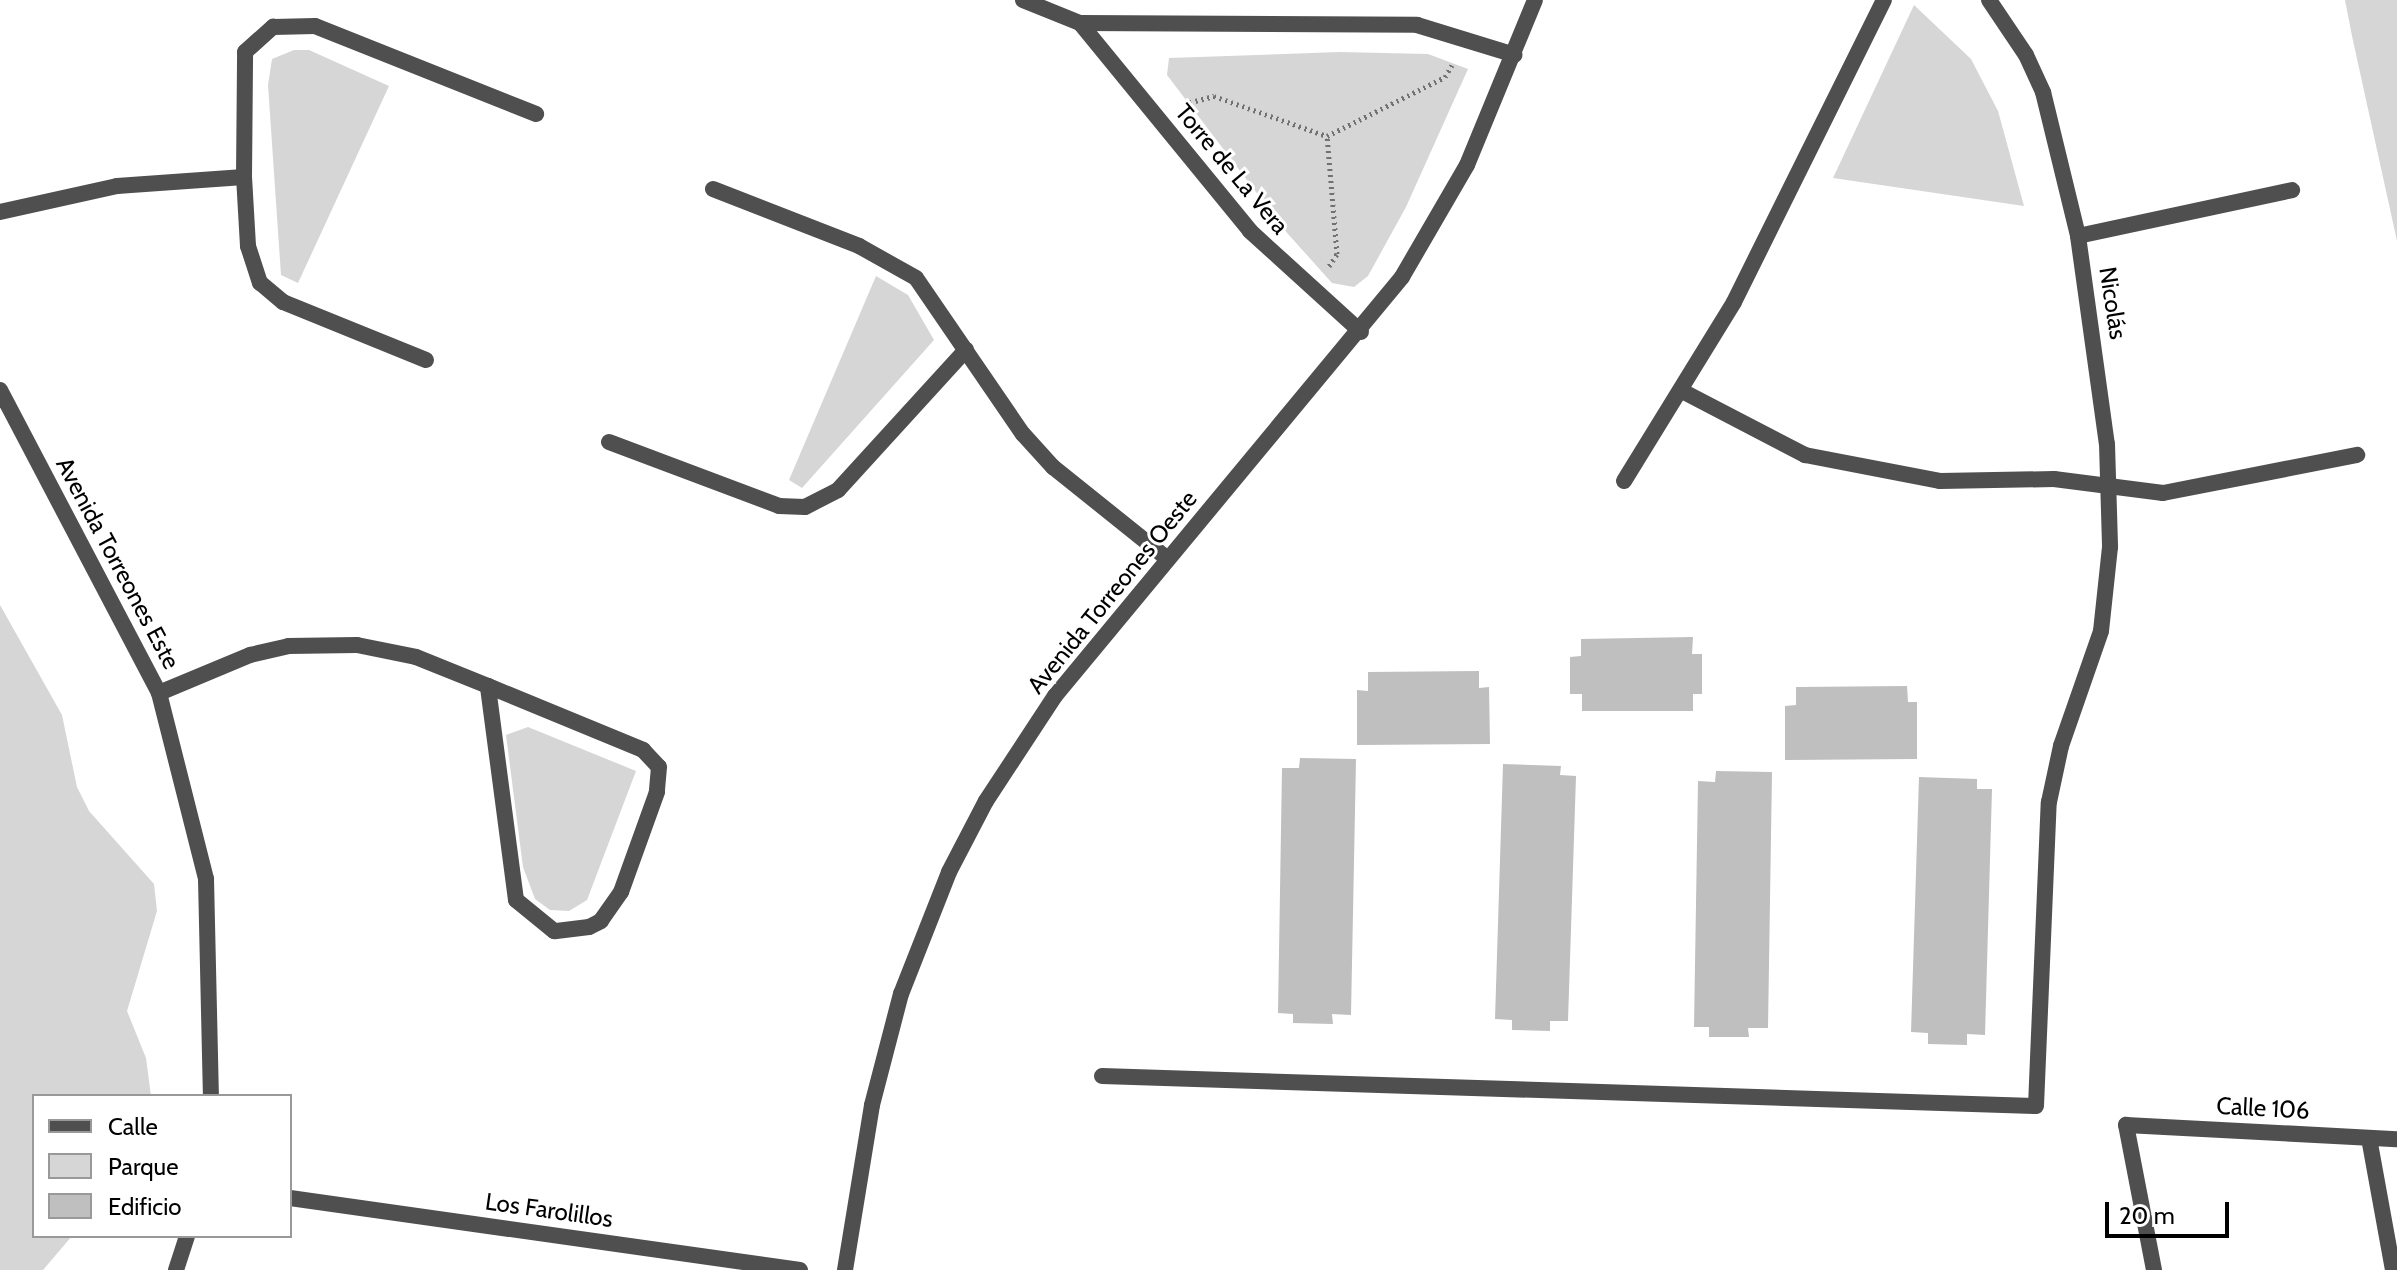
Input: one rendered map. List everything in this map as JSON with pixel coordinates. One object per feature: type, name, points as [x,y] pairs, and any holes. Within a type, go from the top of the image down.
[{"type":"street","name":"Torre de La Vera","points":[[1023,0],[1080,23],[1381,22],[1469,37],[1515,55]]},
{"type":"street","name":"Avenida Torreones Oeste","points":[[845,1270],[887,1043],[917,946],[949,872],[1028,735],[1168,559],[1361,332],[1438,219],[1515,55],[1535,0]]},
{"type":"street","points":[[1624,481],[1682,391],[1783,211],[1884,0]]},
{"type":"street","name":"Nicolás","points":[[1102,1076],[2036,1106],[2049,802],[2061,746],[2101,631],[2110,486],[2078,236],[2043,92],[2026,55],[1989,0]]},
{"type":"street","name":"Torre de La Vera","points":[[1080,23],[1250,231],[1310,292],[1361,332]]},
{"type":"street","points":[[426,360],[267,292],[251,260],[244,177],[241,65],[253,39],[283,24],[315,26],[536,114]]},
{"type":"street","points":[[0,212],[117,186],[244,177]]},
{"type":"street","points":[[713,189],[892,260],[937,302],[1003,409],[1053,467],[1168,559]]},
{"type":"street","points":[[2078,236],[2292,190]]},
{"type":"street","points":[[609,442],[779,506],[805,507],[838,490],[966,350]]},
{"type":"street","name":"Avenida Torreones Este","points":[[0,390],[159,693],[188,789],[206,879],[211,1094]]},
{"type":"street","points":[[1682,391],[1764,439],[1847,467],[1940,481],[2054,479],[2163,493],[2357,455]]},
{"type":"street","points":[[159,693],[250,655],[327,643],[387,649],[488,686],[643,750],[659,767],[657,792],[621,892],[601,921],[589,927],[554,931],[516,900],[488,686]]},
{"type":"street","name":"Calle 106","points":[[2154,1270],[2126,1125],[2397,1139]]},
{"type":"street","points":[[2369,1138],[2393,1270]]},
{"type":"street","name":"Los Farolillos","points":[[292,1198],[800,1270]]},
{"type":"street","points":[[176,1270],[186,1238]]},
{"type":"path","points":[[1152,111],[1214,96],[1327,136],[1445,77],[1469,37]]},
{"type":"path","points":[[1310,292],[1337,254],[1327,136]]},
{"type":"green space","points":[[2345,0],[2397,0],[2397,241],[2352,36]]},
{"type":"green space","points":[[1914,5],[1971,59],[1998,111],[2024,206],[1833,178]]},
{"type":"green space","points":[[294,50],[309,50],[389,86],[298,283],[281,275],[268,85],[272,59]]},
{"type":"green space","points":[[1340,52],[1428,54],[1468,69],[1406,207],[1368,276],[1354,287],[1332,283],[1288,234],[1167,75],[1169,58]]},
{"type":"green space","points":[[876,276],[908,295],[934,340],[802,488],[789,480]]},
{"type":"green space","points":[[0,605],[62,715],[77,787],[89,811],[154,884],[157,911],[127,1011],[146,1058],[151,1094],[32,1094],[32,1238],[70,1238],[43,1270],[0,1270]]},
{"type":"green space","points":[[528,727],[636,771],[587,900],[569,911],[550,910],[535,899],[523,867],[506,735]]},
{"type":"building","points":[[1693,637],[1692,654],[1702,654],[1702,694],[1693,694],[1693,711],[1582,711],[1582,694],[1570,694],[1570,657],[1581,656],[1581,639]]},
{"type":"building","points":[[1479,671],[1479,688],[1489,687],[1490,744],[1357,745],[1357,690],[1368,691],[1368,672]]},
{"type":"building","points":[[1907,686],[1908,702],[1917,702],[1917,759],[1785,760],[1785,706],[1796,705],[1796,687]]},
{"type":"building","points":[[1300,758],[1356,759],[1351,1015],[1332,1014],[1333,1024],[1293,1023],[1293,1014],[1278,1013],[1282,768],[1299,768]]},
{"type":"building","points":[[1503,764],[1561,766],[1560,775],[1576,776],[1568,1021],[1550,1021],[1550,1031],[1512,1030],[1512,1020],[1495,1019]]},
{"type":"building","points":[[1716,771],[1772,772],[1768,1028],[1748,1028],[1749,1037],[1709,1037],[1709,1027],[1694,1027],[1698,781],[1715,782]]},
{"type":"building","points":[[1919,777],[1977,779],[1977,789],[1992,789],[1985,1035],[1967,1034],[1967,1045],[1928,1044],[1928,1033],[1911,1032]]}]
